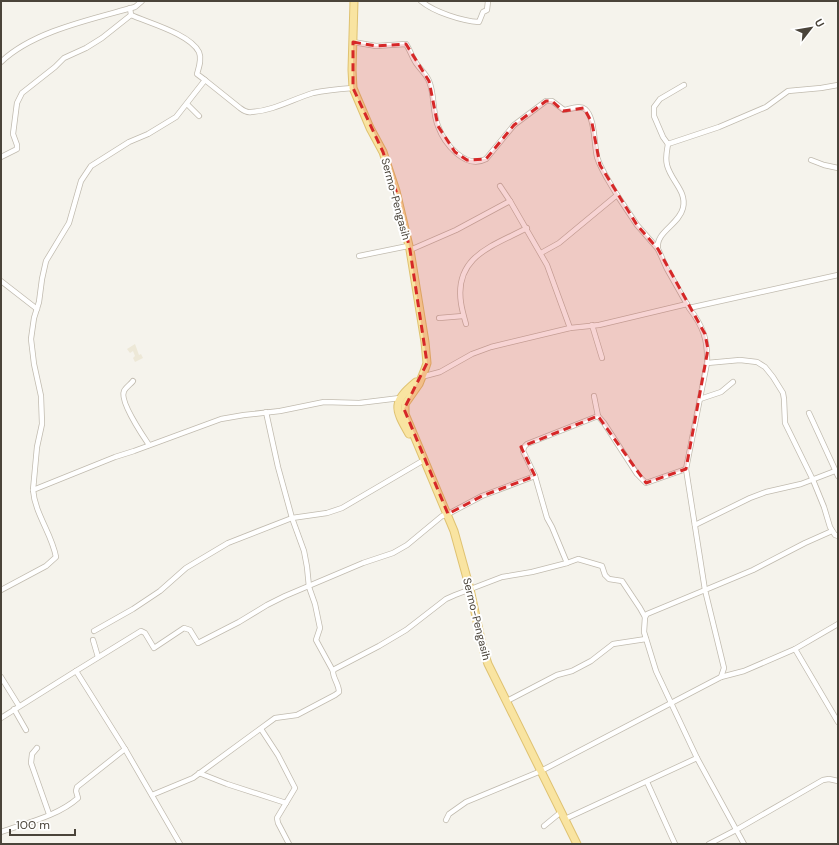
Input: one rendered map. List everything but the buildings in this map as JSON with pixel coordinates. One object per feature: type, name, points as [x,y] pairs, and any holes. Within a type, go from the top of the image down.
[{"type":"main road","name":"Sermo-Pengasih","points":[[354,1],[352,70],[353,88],[383,152],[396,191],[409,248],[425,342],[427,363],[419,384],[407,399],[404,409],[422,457],[448,514],[470,589],[483,649],[488,664],[577,844]]},
{"type":"main road","name":"Sermo-Pengasih","points":[[421,377],[400,398],[398,408],[400,418],[422,457]]},
{"type":"street","points":[[421,1],[445,14],[462,18],[468,22],[479,22],[483,12],[487,10],[488,1]]},
{"type":"street","points":[[1,62],[23,44],[39,37],[69,26],[130,8],[139,2]]},
{"type":"street","points":[[130,8],[131,15]]},
{"type":"street","points":[[131,15],[159,26],[188,41],[199,52],[200,60],[197,74],[245,112],[264,110],[314,93],[333,89],[353,88]]},
{"type":"street","points":[[1,157],[17,149],[13,134],[18,103],[22,93],[56,67],[64,58],[86,48],[102,38],[131,15]]},
{"type":"street","points":[[353,42],[376,46],[406,44],[415,62],[429,81],[438,126],[455,152],[467,160],[482,161],[486,159],[514,124],[546,101],[552,101],[564,110],[584,108],[587,111],[592,123],[600,165],[617,195],[637,225],[658,249],[667,269],[705,334],[708,349],[707,363],[686,469],[705,590],[724,670],[724,676]]},
{"type":"street","points":[[1,590],[46,566],[56,557],[52,541],[34,498],[33,490],[37,447],[42,424],[41,396],[34,364],[31,339],[46,261],[69,223],[81,181],[87,171],[95,162],[129,142],[164,126],[176,117],[205,80]]},
{"type":"street","points":[[658,249],[657,244],[659,238],[671,227],[683,210],[684,199],[667,166],[666,158],[668,144],[663,137],[654,116],[654,107],[660,99],[684,85]]},
{"type":"street","points":[[668,144],[719,127],[766,107],[788,91],[838,85]]},
{"type":"street","points":[[187,104],[199,116]]},
{"type":"street","points":[[811,160],[824,166],[838,168]]},
{"type":"street","points":[[500,186],[527,228],[547,265],[570,328]]},
{"type":"street","points":[[540,253],[559,243],[617,195]]},
{"type":"street","points":[[359,256],[409,248],[456,230],[510,201]]},
{"type":"street","points":[[466,324],[460,287],[461,280],[469,263],[481,253],[527,228]]},
{"type":"street","points":[[421,377],[444,370],[485,348],[570,328],[630,318],[838,275]]},
{"type":"street","points":[[1,281],[37,309]]},
{"type":"street","points":[[439,318],[464,316]]},
{"type":"street","points":[[592,325],[602,358]]},
{"type":"street","points":[[707,363],[750,361],[757,362],[765,367],[783,393],[785,423],[824,507],[832,531],[837,537]]},
{"type":"street","points":[[133,381],[124,391],[123,397],[132,418],[149,445]]},
{"type":"street","points":[[700,398],[721,392],[733,382]]},
{"type":"street","points":[[594,396],[598,416],[637,474],[646,483],[686,469]]},
{"type":"street","points":[[33,490],[104,461],[222,419],[324,402],[359,403],[400,398]]},
{"type":"street","points":[[152,795],[193,778],[275,718],[301,713],[339,692],[339,686],[333,671],[316,640],[320,628],[315,604],[309,587],[304,551],[292,518],[278,467],[266,412]]},
{"type":"street","points":[[695,525],[750,498],[837,474],[809,413]]},
{"type":"street","points":[[567,562],[547,518],[535,476],[523,451],[524,447],[535,440],[598,416]]},
{"type":"street","points":[[94,631],[133,609],[160,591],[186,568],[228,543],[292,518],[327,513],[342,508],[422,457]]},
{"type":"street","points":[[1,718],[141,631],[145,633],[154,648],[184,628],[189,628],[198,643],[239,622],[267,605],[369,561],[393,553],[412,541],[438,519],[482,496],[535,476]]},
{"type":"street","points":[[644,617],[647,614],[753,570],[805,542],[832,531]]},
{"type":"street","points":[[333,671],[406,630],[446,599],[470,589],[502,577],[532,572],[578,559],[602,566],[605,575],[609,579],[622,581],[640,608],[644,617],[644,632],[656,671],[697,758],[744,844]]},
{"type":"street","points":[[446,820],[449,814],[466,802],[541,771],[671,702],[724,676],[744,671],[795,649],[838,624]]},
{"type":"street","points":[[507,701],[558,675],[572,671],[591,661],[613,644],[646,639]]},
{"type":"street","points":[[93,640],[98,657]]},
{"type":"street","points":[[795,649],[838,722]]},
{"type":"street","points":[[76,671],[125,749],[180,844]]},
{"type":"street","points":[[1,677],[20,706]]},
{"type":"street","points":[[14,709],[26,730]]},
{"type":"street","points":[[261,729],[295,788],[277,818],[289,844]]},
{"type":"street","points":[[37,748],[32,754],[32,763],[49,814]]},
{"type":"street","points":[[1,832],[61,810],[72,803],[78,798],[76,791],[77,786],[125,749]]},
{"type":"street","points":[[544,826],[563,815],[647,782],[697,758]]},
{"type":"street","points":[[199,773],[227,784],[286,802]]},
{"type":"street","points":[[709,844],[823,780],[829,779],[838,781]]},
{"type":"street","points":[[647,782],[675,844]]},
{"type":"highlighted area","points":[[353,42],[376,46],[406,44],[429,81],[438,126],[455,152],[467,160],[486,159],[514,125],[546,101],[552,101],[563,111],[584,108],[592,123],[600,165],[637,225],[658,249],[705,334],[708,349],[686,469],[646,483],[598,416],[521,447],[535,476],[482,496],[448,514],[404,409],[427,363],[410,250],[396,191],[383,152],[353,88]]},
{"type":"shaded area","points":[[135,344],[139,355],[141,354],[143,358],[135,362],[133,358],[135,356],[133,351],[130,353],[127,349]]}]
